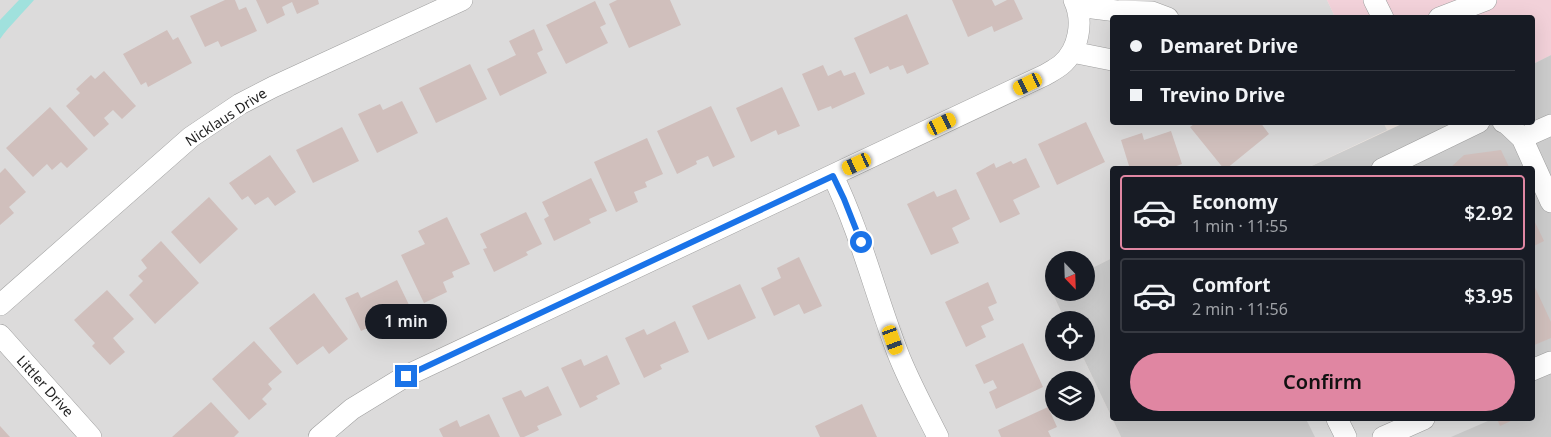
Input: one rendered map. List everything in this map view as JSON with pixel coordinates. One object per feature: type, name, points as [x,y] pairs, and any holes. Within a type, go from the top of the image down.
[{"type":"street","name":"Nicklaus Drive","points":[[0,305],[191,137],[240,104],[462,0]]},
{"type":"street","points":[[1374,0],[1382,15]]},
{"type":"street","points":[[1447,15],[1486,0]]},
{"type":"street","points":[[319,437],[352,409],[406,376],[1044,76],[1062,65],[1072,52],[1078,38],[1077,10],[1152,12],[1160,15]]},
{"type":"street","points":[[1072,52],[1110,60]]},
{"type":"street","points":[[1388,166],[1473,125]]},
{"type":"street","points":[[1508,125],[1522,138],[1535,166]]},
{"type":"street","points":[[1522,138],[1551,125]]},
{"type":"street","points":[[1535,167],[1551,202]]},
{"type":"street","points":[[833,176],[861,242],[898,354],[938,437]]},
{"type":"street","name":"Littler Drive","points":[[0,335],[90,437]]},
{"type":"street","points":[[1535,369],[1551,362]]},
{"type":"street","points":[[1338,421],[1346,437]]},
{"type":"street","points":[[1383,437],[1419,421]]},
{"type":"shaded area","points":[[0,0],[1327,0],[1334,15],[1110,15],[1110,125],[1384,125],[1387,130],[1311,166],[1110,166],[1110,259],[1095,266],[1095,251],[1045,251],[1045,301],[1056,301],[1061,311],[1045,311],[1045,361],[1085,361],[1090,371],[1045,371],[1045,421],[1095,421],[1095,382],[1110,414],[1110,421],[1113,421],[1121,437],[0,437]]},
{"type":"shaded area","points":[[1327,0],[1551,0],[1551,55],[1535,63],[1535,15],[1334,15]]},
{"type":"shaded area","points":[[1551,55],[1551,437],[1121,437],[1113,421],[1535,421],[1535,166],[1311,166],[1400,125],[1535,125],[1535,63]]},
{"type":"shaded area","points":[[1110,259],[1110,414],[1095,382],[1095,371],[1090,371],[1085,361],[1095,361],[1095,311],[1061,311],[1056,301],[1095,301],[1095,266]]},
{"type":"shaded area","points":[[1307,421],[1488,421],[1451,437],[1315,437]]},
{"type":"water","points":[[19,0],[34,0],[0,39],[0,20]]},
{"type":"building","points":[[225,0],[235,0],[239,10],[246,7],[257,31],[221,47],[218,41],[205,47],[190,16]]},
{"type":"building","points":[[256,0],[318,0],[319,4],[297,14],[292,2],[282,7],[285,15],[267,24]]},
{"type":"building","points":[[617,0],[670,0],[681,25],[629,48],[609,4]]},
{"type":"building","points":[[952,0],[992,0],[995,6],[1007,0],[1014,0],[1023,19],[994,32],[992,26],[968,37]]},
{"type":"building","points":[[595,1],[606,24],[600,27],[608,43],[566,64],[546,25]]},
{"type":"building","points":[[907,14],[929,64],[907,74],[903,65],[890,70],[888,66],[870,74],[854,38]]},
{"type":"building","points":[[534,29],[543,50],[537,53],[547,73],[500,96],[487,69],[516,55],[509,41]]},
{"type":"building","points":[[167,30],[173,40],[178,37],[192,63],[148,87],[146,82],[141,85],[123,54]]},
{"type":"building","points":[[470,64],[487,99],[436,123],[419,88]]},
{"type":"building","points":[[823,65],[828,76],[841,70],[844,76],[855,72],[865,94],[832,109],[831,106],[818,111],[802,74]]},
{"type":"building","points":[[104,71],[136,106],[122,119],[113,110],[104,118],[109,124],[94,137],[66,106],[80,93],[76,89],[91,75],[95,79]]},
{"type":"building","points":[[782,87],[800,126],[778,135],[776,130],[751,142],[736,108]]},
{"type":"building","points":[[402,101],[418,133],[377,153],[358,114],[380,104],[383,110]]},
{"type":"building","points":[[711,106],[735,157],[713,167],[708,156],[696,161],[697,164],[677,174],[657,131]]},
{"type":"building","points":[[50,107],[88,149],[67,168],[61,162],[52,170],[47,164],[33,177],[6,148]]},
{"type":"building","points":[[1086,122],[1105,162],[1057,185],[1038,144]]},
{"type":"building","points":[[1193,125],[1262,125],[1269,134],[1230,166],[1222,166],[1190,127]]},
{"type":"building","points":[[342,127],[359,161],[313,183],[296,150]]},
{"type":"building","points":[[1171,131],[1182,164],[1176,166],[1129,166],[1121,140],[1142,133],[1144,140]]},
{"type":"building","points":[[647,138],[663,174],[645,182],[647,187],[634,192],[638,202],[616,212],[594,162]]},
{"type":"building","points":[[1501,150],[1509,166],[1452,166],[1464,155]]},
{"type":"building","points":[[270,155],[296,192],[275,206],[268,197],[255,205],[248,196],[242,200],[229,183]]},
{"type":"building","points":[[1026,158],[1040,187],[1013,200],[1020,214],[1000,223],[976,173],[994,163],[996,168],[1011,161],[1013,164]]},
{"type":"building","points":[[5,168],[26,192],[9,207],[14,213],[0,225],[0,173]]},
{"type":"building","points":[[591,178],[607,211],[589,219],[591,223],[554,241],[544,219],[549,216],[542,202]]},
{"type":"building","points":[[956,189],[970,219],[952,228],[959,243],[931,255],[907,204],[934,191],[937,197]]},
{"type":"building","points":[[209,197],[238,229],[200,264],[171,232]]},
{"type":"building","points":[[526,212],[542,244],[526,252],[528,255],[494,272],[483,249],[487,248],[480,234]]},
{"type":"building","points":[[447,217],[470,264],[452,272],[454,277],[443,282],[447,292],[424,303],[401,255],[425,244],[418,231]]},
{"type":"building","points":[[1535,222],[1544,241],[1535,246]]},
{"type":"building","points":[[161,241],[199,283],[155,324],[129,295],[143,281],[138,276],[147,268],[141,260]]},
{"type":"building","points":[[799,257],[822,306],[804,314],[799,304],[774,316],[761,288],[781,278],[777,268]]},
{"type":"building","points":[[397,280],[410,307],[361,331],[345,298],[358,292],[361,298]]},
{"type":"building","points":[[988,282],[997,303],[988,307],[994,320],[981,326],[986,337],[966,347],[945,302]]},
{"type":"building","points":[[740,284],[756,318],[708,340],[692,306]]},
{"type":"building","points":[[1535,287],[1551,322],[1551,338],[1535,345]]},
{"type":"building","points":[[107,290],[134,319],[113,338],[125,352],[110,365],[92,346],[95,343],[74,320]]},
{"type":"building","points":[[314,293],[348,339],[329,354],[323,346],[297,365],[269,328]]},
{"type":"building","points":[[675,321],[689,352],[660,365],[662,369],[644,378],[625,338],[644,329],[647,335]]},
{"type":"building","points":[[254,341],[282,372],[268,384],[272,389],[262,399],[267,404],[249,420],[212,379]]},
{"type":"building","points":[[1023,343],[1043,387],[996,409],[989,392],[997,388],[993,380],[984,384],[975,365]]},
{"type":"building","points":[[607,355],[620,384],[596,396],[598,399],[580,408],[561,368],[581,359],[584,366]]},
{"type":"building","points":[[548,386],[562,415],[537,426],[539,430],[520,437],[502,398],[521,390],[525,397]]},
{"type":"building","points":[[211,402],[239,432],[234,437],[172,437]]},
{"type":"building","points":[[862,404],[877,437],[820,437],[815,426]]},
{"type":"building","points":[[1045,408],[1045,421],[1054,421],[1057,427],[1048,431],[1051,437],[1001,437],[998,430]]},
{"type":"building","points":[[489,414],[500,437],[443,437],[439,429],[457,420],[460,427]]},
{"type":"building","points":[[1498,421],[1511,421],[1500,426]]},
{"type":"building","points":[[0,426],[10,437],[0,437]]},
{"type":"route","points":[[406,376],[833,176],[861,242]]}]
